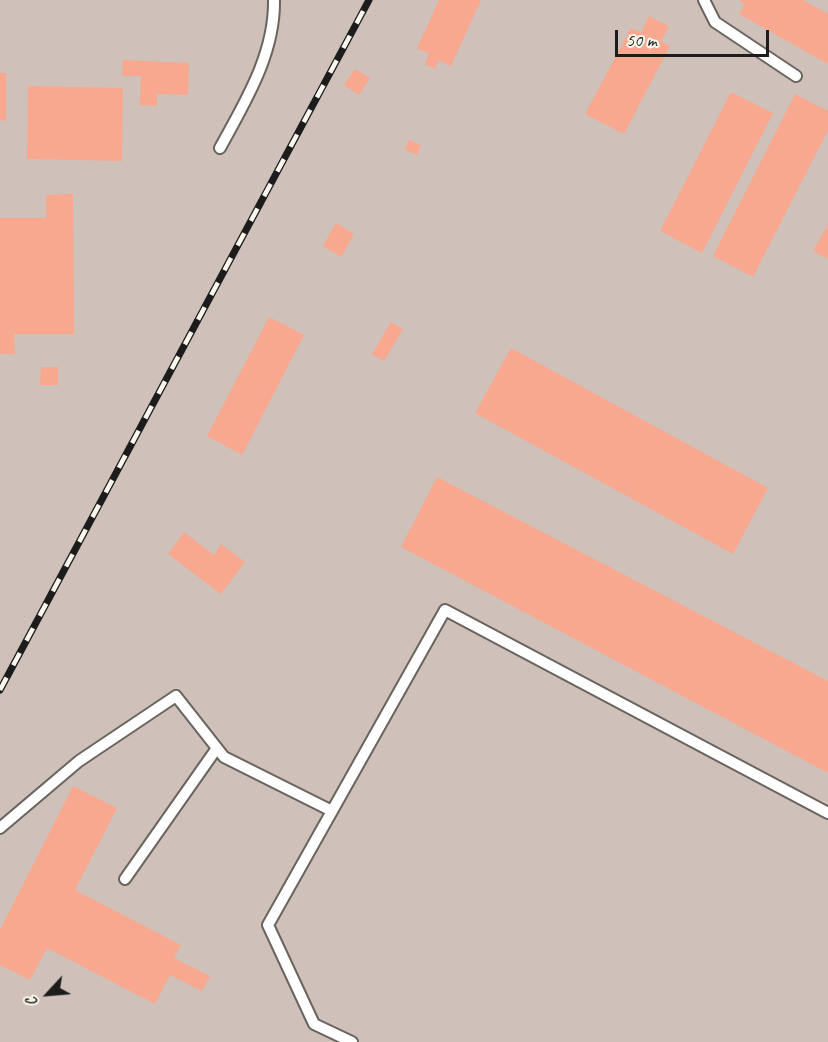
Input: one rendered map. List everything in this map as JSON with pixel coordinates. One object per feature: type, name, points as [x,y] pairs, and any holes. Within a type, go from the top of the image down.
[{"type":"lane","points":[[220,148],[255,82],[274,20],[274,0]]},
{"type":"lane","points":[[704,0],[715,22],[796,76]]},
{"type":"lane","points":[[352,1042],[314,1024],[268,925],[445,609],[828,813]]},
{"type":"lane","points":[[0,828],[80,761],[176,696],[224,757],[332,811]]},
{"type":"lane","points":[[125,879],[217,748]]},
{"type":"shaded area","points":[[0,0],[828,0],[828,1042],[0,1042]]},
{"type":"building","points":[[439,0],[481,0],[451,66],[439,60],[435,69],[425,64],[429,54],[417,48]]},
{"type":"building","points":[[739,0],[803,0],[828,14],[828,64],[739,14],[745,4]]},
{"type":"building","points":[[649,16],[669,26],[661,41],[670,46],[624,134],[585,114],[631,28],[641,33]]},
{"type":"building","points":[[123,60],[189,63],[188,95],[157,94],[157,106],[140,105],[141,76],[122,76]]},
{"type":"building","points":[[355,69],[370,78],[359,95],[344,85]]},
{"type":"building","points":[[0,73],[6,73],[6,121],[0,120]]},
{"type":"building","points":[[28,86],[123,88],[122,161],[27,159]]},
{"type":"building","points":[[731,92],[773,113],[702,253],[660,231]]},
{"type":"building","points":[[795,94],[828,111],[828,130],[753,277],[713,256]]},
{"type":"building","points":[[409,140],[421,145],[417,155],[405,150]]},
{"type":"building","points":[[73,194],[74,334],[14,334],[15,354],[0,354],[0,218],[46,218],[46,195]]},
{"type":"building","points":[[336,223],[354,234],[341,257],[323,246]]},
{"type":"building","points":[[828,224],[828,259],[813,251]]},
{"type":"building","points":[[269,317],[304,335],[242,455],[207,436]]},
{"type":"building","points":[[391,322],[403,329],[384,361],[372,354]]},
{"type":"building","points":[[511,348],[768,488],[733,554],[475,413]]},
{"type":"building","points":[[41,367],[58,367],[58,385],[40,385]]},
{"type":"building","points":[[437,477],[828,681],[828,773],[401,547]]},
{"type":"building","points":[[184,532],[214,555],[221,544],[245,562],[221,594],[168,554]]},
{"type":"building","points":[[73,786],[117,808],[75,890],[181,945],[174,958],[210,976],[202,991],[170,975],[155,1004],[47,948],[30,980],[0,965],[0,930]]},
{"type":"railway","points":[[0,690],[369,0]]}]
